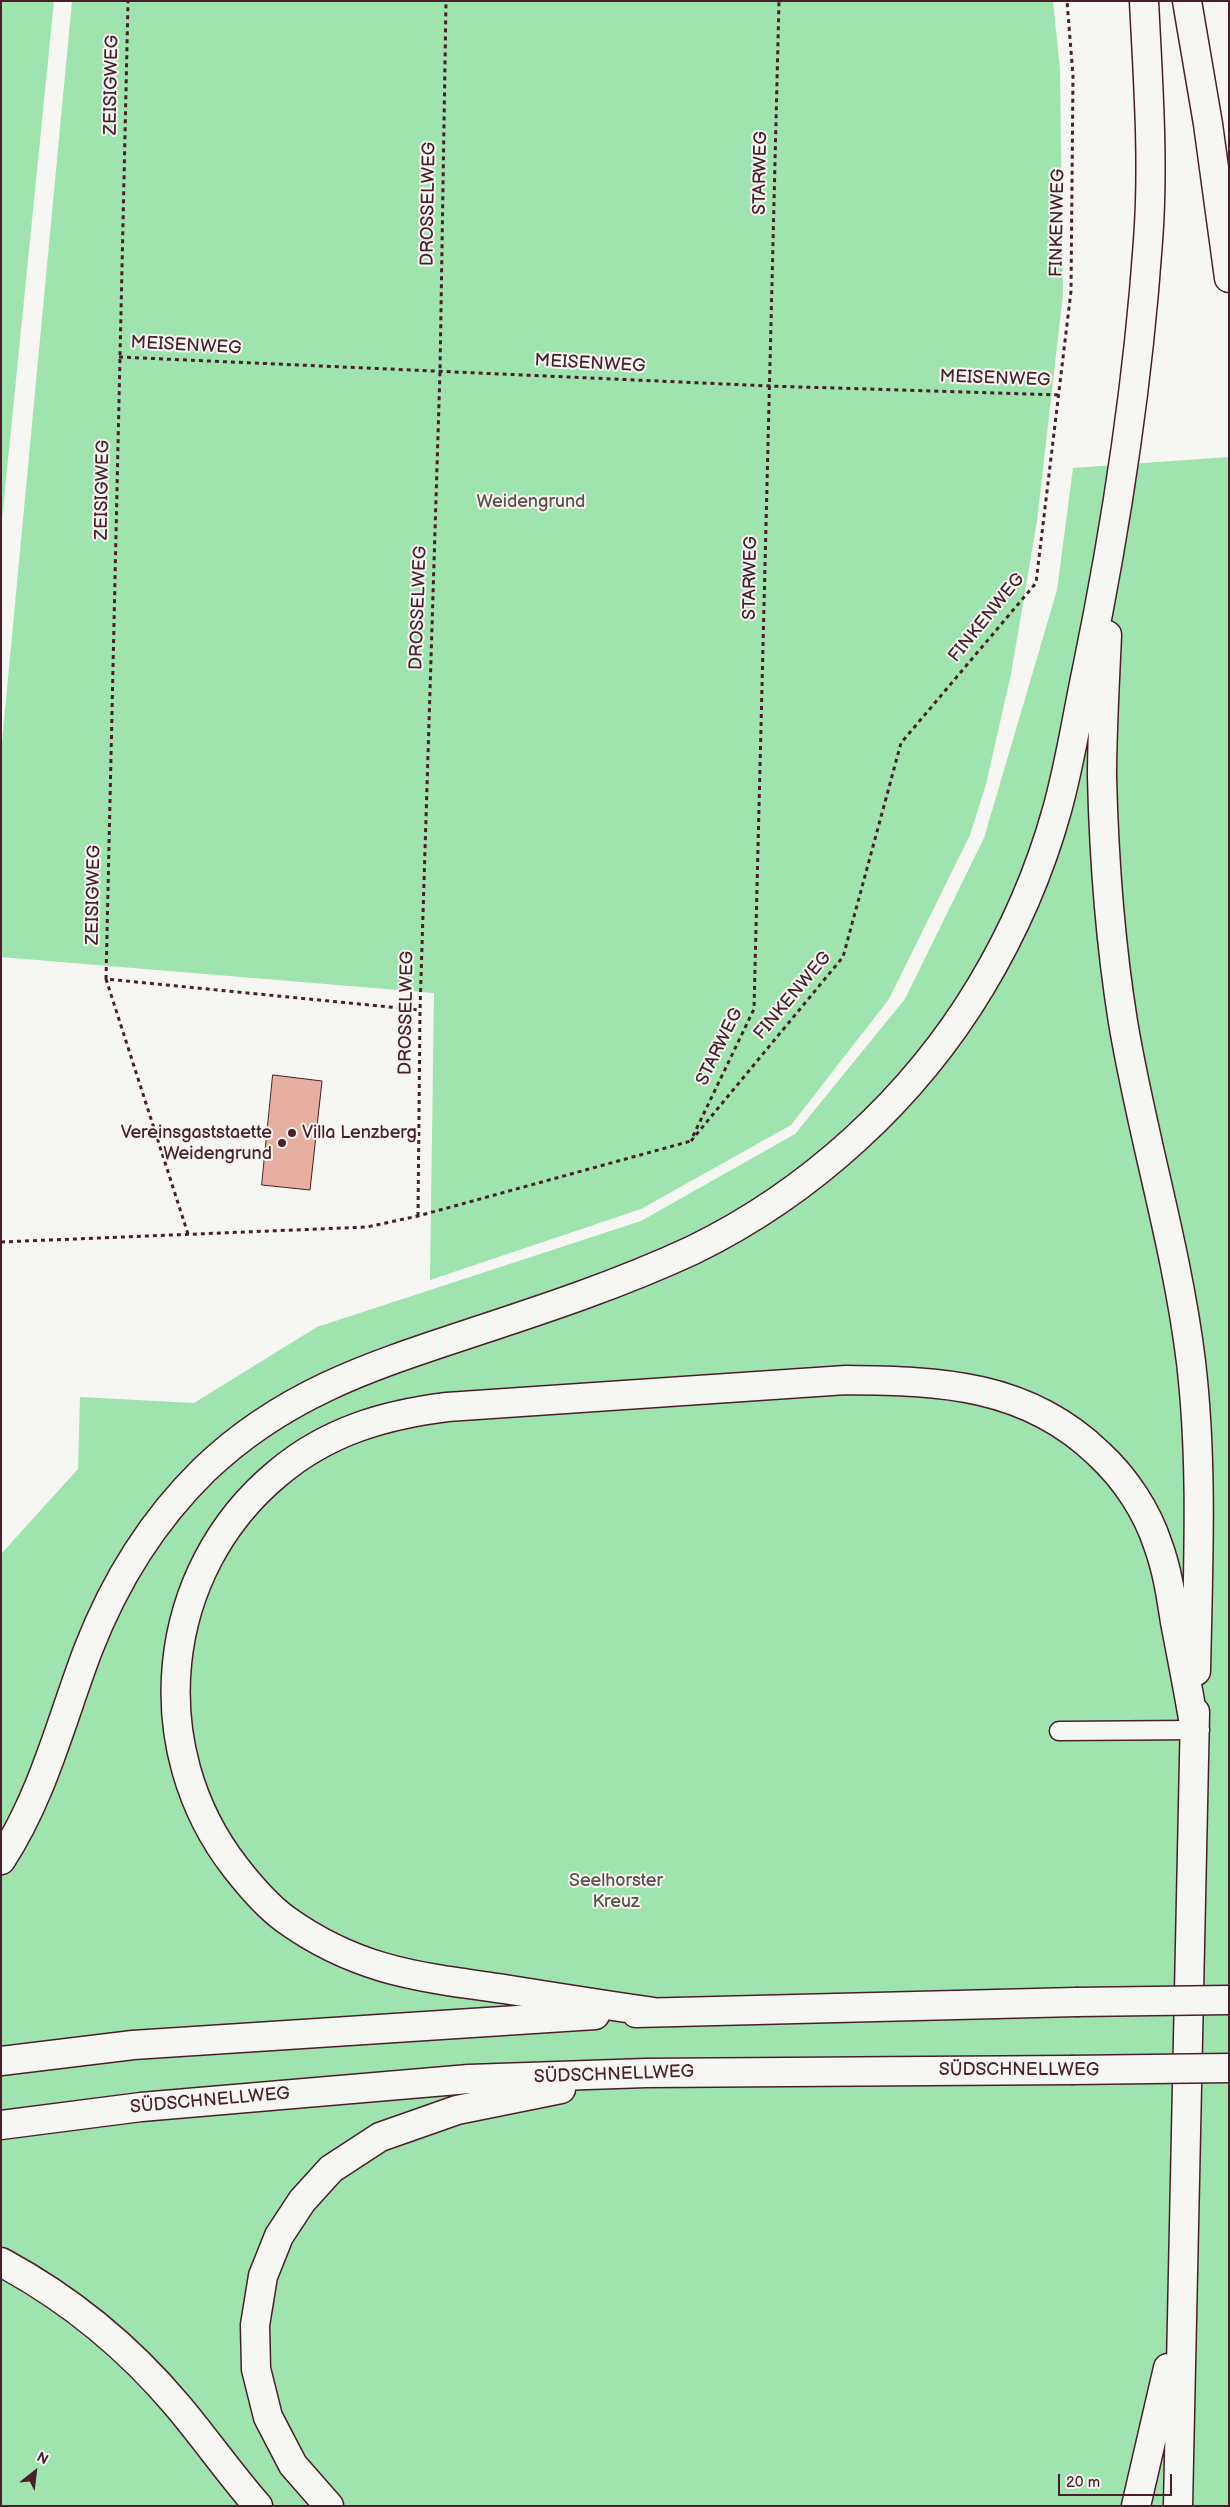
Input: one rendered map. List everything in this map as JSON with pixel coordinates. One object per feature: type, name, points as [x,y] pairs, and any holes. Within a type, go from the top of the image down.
[{"type":"highway","points":[[1,1860],[13,1842],[36,1794],[89,1648],[110,1599],[136,1552],[168,1509],[204,1470],[244,1435],[289,1405],[336,1380],[386,1361],[576,1298],[696,1248],[754,1216],[807,1179],[857,1137],[903,1091],[944,1041],[981,987],[1012,929],[1038,869],[1058,807],[1110,559],[1137,352],[1148,236],[1148,97],[1144,1]]},
{"type":"highway","points":[[1187,1],[1208,124],[1229,278]]},
{"type":"highway","points":[[1110,559],[1102,774],[1104,856],[1113,952],[1124,1025],[1178,1280],[1191,1362],[1196,1433],[1199,1519],[1178,2506]]},
{"type":"highway","points":[[654,2012],[408,1975],[363,1963],[321,1943],[283,1917],[249,1886],[221,1849],[199,1808],[184,1765],[176,1719],[175,1673],[182,1627],[196,1584],[217,1542],[239,1513],[278,1473],[315,1447],[357,1426],[401,1413],[447,1407],[846,1380],[911,1380],[966,1387],[1009,1397],[1049,1415],[1081,1436],[1116,1470],[1139,1504],[1158,1544],[1166,1576],[1195,1730]]},
{"type":"highway","points":[[1,2061],[143,2044],[654,2012],[1229,2000]]},
{"type":"highway","name":"SÜDSCHNELLWEG","points":[[1,2125],[141,2107],[469,2079],[646,2073],[1229,2068]]},
{"type":"highway","points":[[329,2506],[293,2465],[268,2418],[256,2369],[255,2325],[263,2276],[279,2236],[302,2200],[331,2169],[380,2137],[423,2120],[457,2110],[646,2073]]},
{"type":"highway","points":[[1,2262],[78,2310],[129,2354],[176,2405],[228,2472],[258,2506]]},
{"type":"highway","points":[[1136,2506],[1150,2452],[1181,2308]]},
{"type":"lane","points":[[1059,1731],[1195,1730]]},
{"type":"path","name":"ZEISIGWEG","points":[[128,1],[106,979],[188,1234]]},
{"type":"path","name":"DROSSELWEG","points":[[418,1216],[420,1010],[440,371],[446,1]]},
{"type":"path","name":"STARWEG","points":[[690,1141],[754,1008],[780,1]]},
{"type":"path","name":"FINKENWEG","points":[[690,1141],[843,957],[901,743],[1036,583],[1071,291],[1073,76],[1067,1]]},
{"type":"path","name":"MEISENWEG","points":[[119,357],[770,386],[1060,395]]},
{"type":"path","points":[[106,979],[420,1010]]},
{"type":"path","points":[[1,1242],[367,1227],[418,1216],[690,1141]]},
{"type":"green space","points":[[1,1],[54,1],[1,529]]},
{"type":"green space","name":"Weidengrund","points":[[72,1],[1053,1],[1060,70],[1063,294],[1037,521],[1011,674],[986,784],[970,835],[889,999],[791,1125],[641,1209],[430,1280],[434,993],[1,957],[1,752]]},
{"type":"green space","name":"Seelhorster Kreuz","points":[[1229,457],[1229,2506],[1,2506],[1,1554],[78,1469],[80,1397],[194,1403],[317,1327],[641,1221],[795,1134],[905,999],[984,838],[1057,590],[1073,468]]},
{"type":"building","name":"Villa Lenzberg","points":[[273,1075],[322,1081],[310,1190],[262,1185]]},
{"type":"place","name":"Villa Lenzberg","points":[[292,1133]]},
{"type":"place","name":"Vereinsgaststaette Weidengrund","points":[[282,1143]]}]
